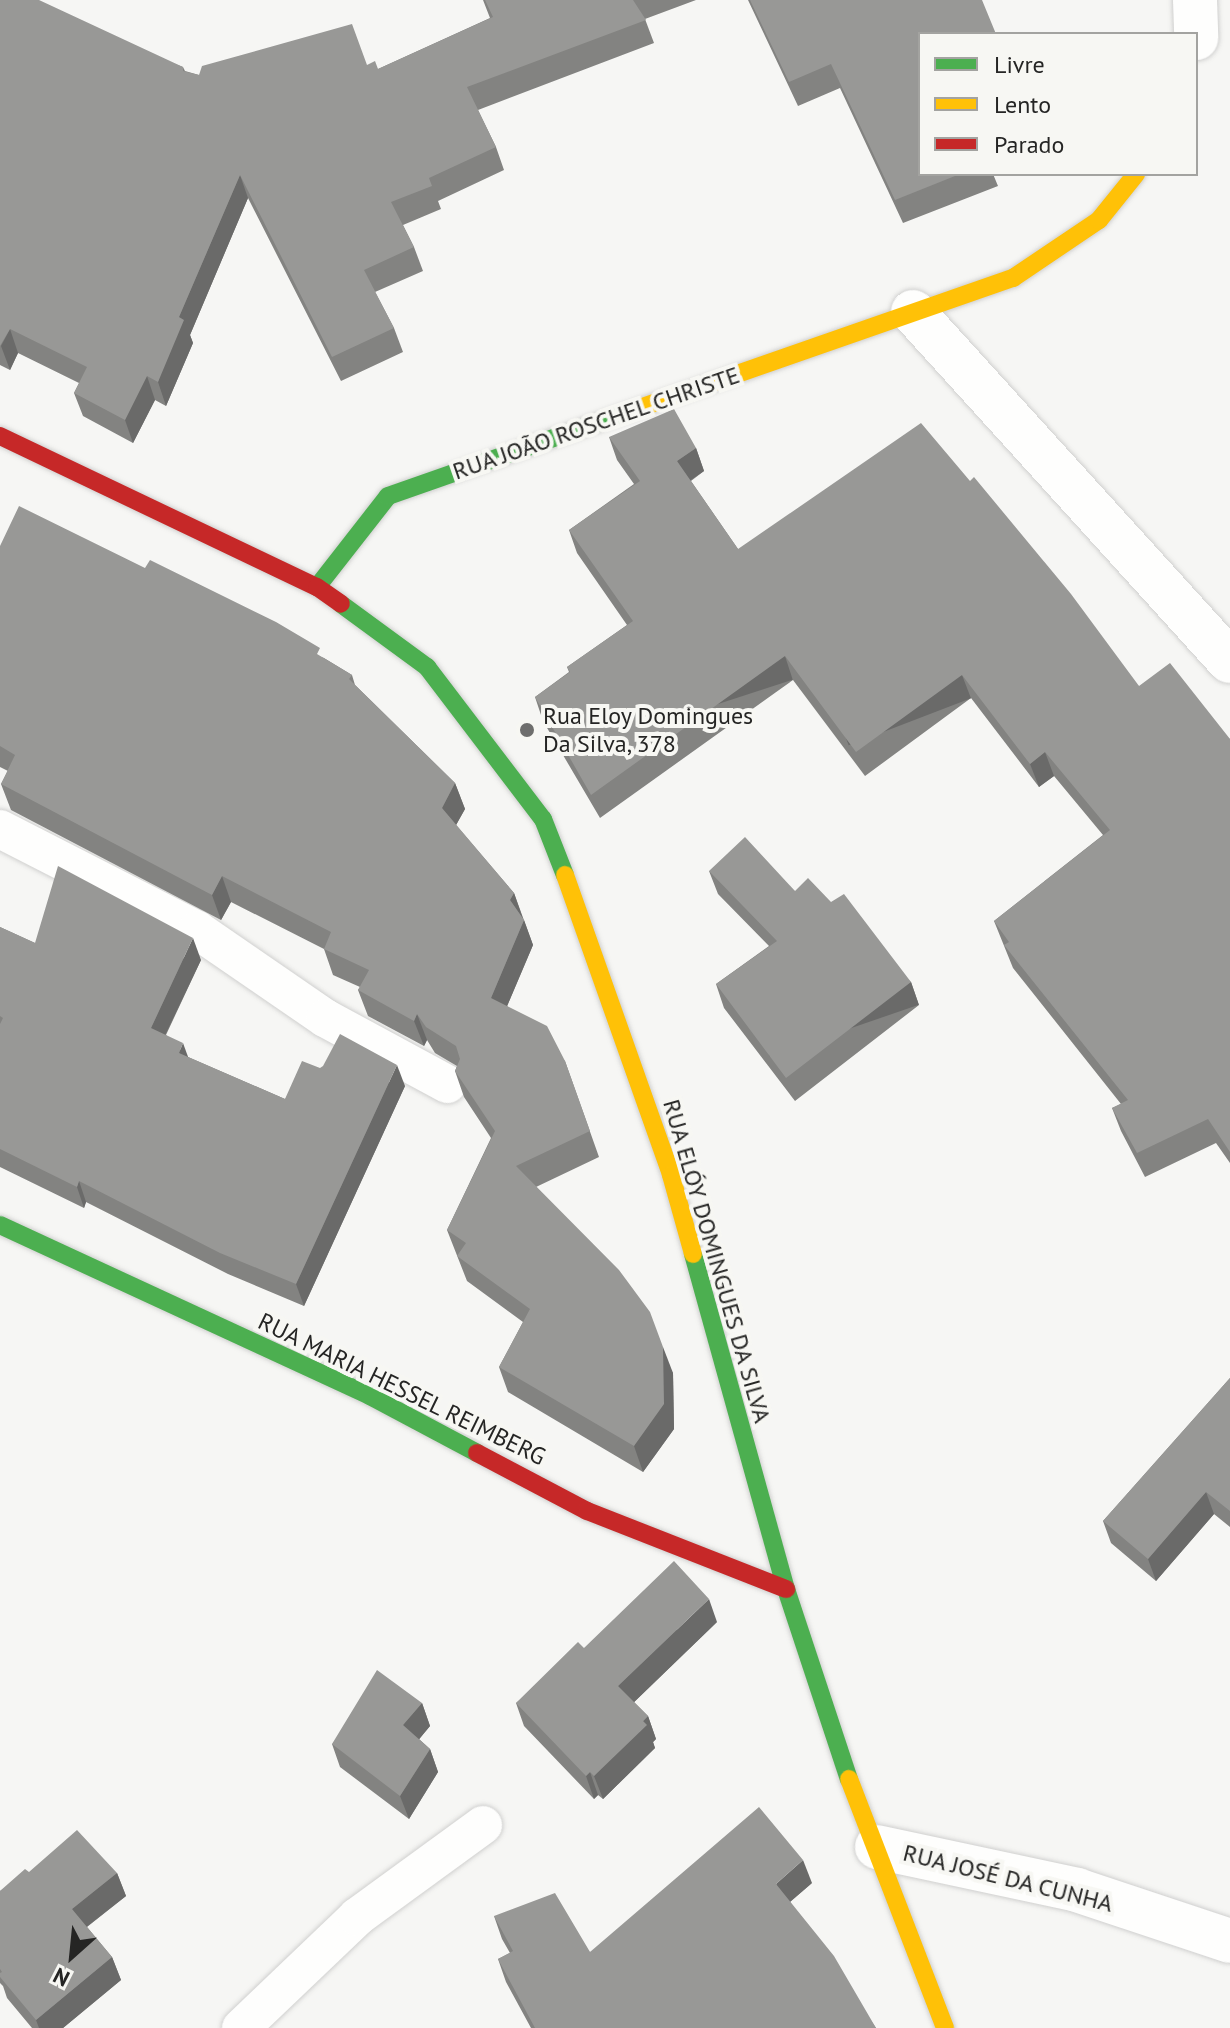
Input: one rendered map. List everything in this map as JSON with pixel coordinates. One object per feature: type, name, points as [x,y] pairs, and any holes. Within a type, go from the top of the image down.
[{"type":"main road","name":"RUA JOÃO ROSCHEL CHRISTE","points":[[317,587],[388,496],[1013,278],[1099,220],[1134,176]]},
{"type":"main road","name":"RUA ELÓY DOMINGUES DA SILVA","points":[[0,436],[317,587],[427,667],[543,819],[589,937],[671,1175],[786,1589],[844,1766],[945,2028]]},
{"type":"main road","name":"RUA MARIA HESSEL REIMBERG","points":[[0,1225],[370,1396],[587,1511],[786,1589]]},
{"type":"street","points":[[1195,0],[1196,32]]},
{"type":"street","points":[[913,312],[1230,661]]},
{"type":"street","name":"RUA JOSÉ DA CUNHA","points":[[877,1847],[1077,1890],[1230,1941]]},
{"type":"lane","points":[[0,829],[197,930],[325,1018],[447,1084]]},
{"type":"lane","points":[[241,2028],[357,1917],[483,1825]]},
{"type":"building","points":[[0,0],[39,0],[183,67],[183,71],[199,75],[202,66],[352,24],[367,65],[375,61],[378,69],[493,17],[485,0],[633,0],[646,20],[467,87],[496,147],[429,178],[432,186],[391,202],[414,247],[364,270],[394,328],[332,357],[240,175],[179,317],[184,320],[158,382],[147,376],[125,420],[74,393],[87,367],[10,329],[0,346]]},
{"type":"building","points":[[750,0],[982,0],[995,32],[918,32],[918,176],[955,176],[895,200],[831,64],[789,82]]},
{"type":"building","points":[[674,409],[696,448],[677,461],[738,549],[921,423],[970,481],[974,477],[1071,594],[1139,686],[1170,663],[1230,739],[1230,1152],[1208,1119],[1137,1153],[1112,1108],[1128,1100],[1004,945],[1009,942],[994,921],[1110,830],[1045,752],[1030,764],[962,675],[856,752],[785,656],[591,795],[535,697],[570,672],[567,667],[633,621],[569,530],[640,481],[609,437]]},
{"type":"building","points":[[19,506],[145,568],[150,560],[276,622],[320,648],[317,654],[352,675],[349,679],[455,783],[442,808],[514,893],[510,900],[524,920],[491,998],[547,1026],[565,1061],[590,1131],[516,1166],[619,1270],[650,1312],[663,1347],[664,1404],[634,1446],[499,1367],[530,1309],[457,1256],[466,1243],[447,1230],[495,1131],[455,1071],[460,1059],[456,1046],[426,1027],[417,1014],[414,1021],[358,990],[369,970],[324,949],[331,932],[222,876],[212,895],[1,784],[15,755],[0,746],[0,546]]},
{"type":"building","points":[[745,837],[795,891],[808,878],[831,902],[844,894],[911,982],[786,1078],[716,984],[777,941],[709,871]]},
{"type":"building","points":[[58,866],[193,938],[151,1028],[183,1043],[179,1053],[285,1099],[302,1061],[320,1068],[323,1066],[340,1034],[397,1065],[296,1284],[220,1253],[79,1181],[77,1187],[0,1149],[0,1024],[3,1018],[0,1016],[0,927],[35,943]]},
{"type":"building","points":[[1230,1378],[1230,1511],[1206,1492],[1148,1559],[1103,1521]]},
{"type":"building","points":[[674,1561],[709,1599],[618,1686],[648,1716],[643,1721],[647,1725],[594,1776],[590,1772],[586,1776],[516,1703],[578,1642],[584,1648]]},
{"type":"building","points":[[377,1670],[422,1703],[403,1725],[430,1749],[400,1796],[332,1744]]},
{"type":"building","points":[[759,1807],[803,1860],[776,1884],[834,1956],[876,2028],[535,2028],[498,1959],[513,1951],[494,1916],[555,1893],[590,1952]]},
{"type":"building","points":[[77,1830],[117,1873],[72,1909],[112,1957],[36,2020],[0,1977],[0,1891],[25,1869],[29,1872]]},
{"type":"traffic: fast","points":[[317,587],[388,496],[628,412]]},
{"type":"traffic: fast","points":[[341,604],[427,667],[543,819],[565,875]]},
{"type":"traffic: fast","points":[[0,1225],[370,1396],[477,1453]]},
{"type":"traffic: fast","points":[[693,1254],[786,1589],[849,1779]]},
{"type":"traffic: slow","points":[[628,412],[1013,278],[1099,220],[1134,176]]},
{"type":"traffic: slow","points":[[565,875],[671,1175],[693,1254]]},
{"type":"traffic: slow","points":[[849,1779],[945,2028]]},
{"type":"traffic: jam","points":[[0,436],[317,587],[341,604]]},
{"type":"traffic: jam","points":[[477,1453],[587,1511],[786,1589]]},
{"type":"place","name":"Rua Eloy Domingues Da Silva, 378","points":[[527,730]]}]
